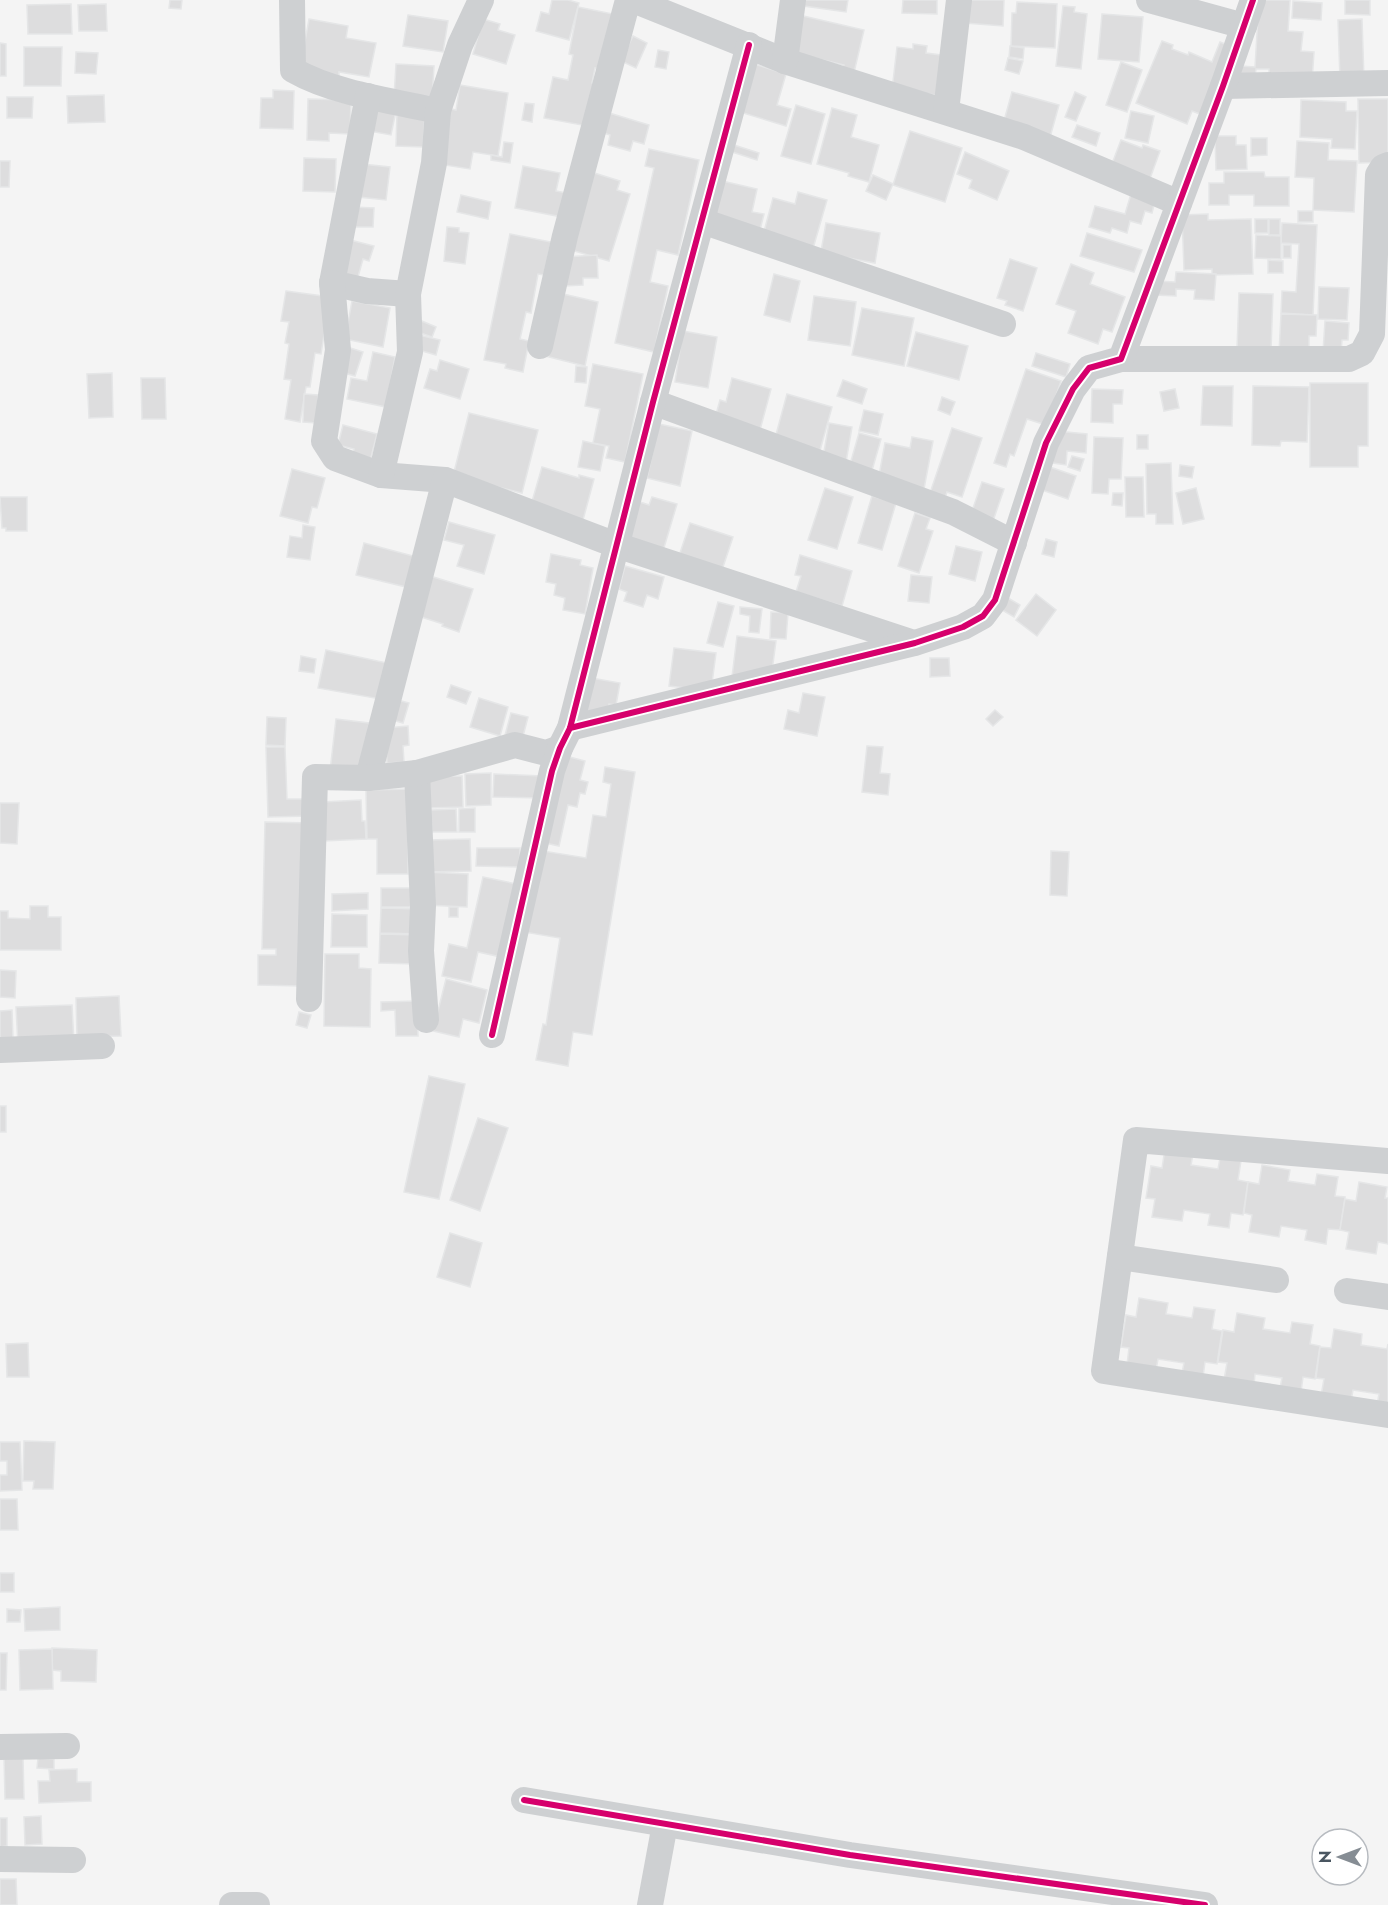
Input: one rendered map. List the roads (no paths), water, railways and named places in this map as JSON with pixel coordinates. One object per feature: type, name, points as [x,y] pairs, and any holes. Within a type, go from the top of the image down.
[{"type":"street","points":[[292,0],[293,70],[308,79],[368,96],[438,111]]},
{"type":"street","points":[[381,475],[410,352],[408,294],[434,162],[438,111],[460,45],[481,0]]},
{"type":"street","points":[[540,346],[565,236],[628,0]]},
{"type":"street","points":[[633,0],[785,61],[1024,137],[1179,203]]},
{"type":"street","points":[[785,61],[793,0]]},
{"type":"street","points":[[946,111],[959,0]]},
{"type":"street","points":[[1149,0],[1244,26]]},
{"type":"street","points":[[1121,359],[1253,0]]},
{"type":"street","points":[[492,1035],[552,771],[565,738],[749,45]]},
{"type":"street","points":[[1223,86],[1388,83]]},
{"type":"street","points":[[368,96],[332,283],[338,350],[324,441],[335,458],[381,475],[445,480],[616,545],[915,643]]},
{"type":"street","points":[[309,999],[315,777],[368,778],[417,773],[515,745],[546,753],[565,738],[915,643],[963,627],[983,616],[995,600],[1046,443],[1073,389],[1089,368],[1121,359],[1349,359],[1362,353],[1380,333],[1378,175],[1383,167],[1388,165]]},
{"type":"street","points":[[702,221],[1004,324]]},
{"type":"street","points":[[332,283],[367,291],[408,294]]},
{"type":"street","points":[[653,402],[953,512],[1014,543]]},
{"type":"street","points":[[368,778],[445,480]]},
{"type":"street","points":[[417,773],[423,906],[420,951],[426,1020]]},
{"type":"street","points":[[0,1050],[102,1046]]},
{"type":"street","points":[[1388,1161],[1136,1140],[1104,1371],[1388,1414]]},
{"type":"street","points":[[1120,1257],[1276,1280]]},
{"type":"street","points":[[1347,1291],[1388,1297]]},
{"type":"street","points":[[0,1747],[67,1746]]},
{"type":"street","points":[[524,1800],[850,1856],[1205,1905]]},
{"type":"street","points":[[650,1905],[665,1824]]},
{"type":"street","points":[[0,1859],[73,1860]]},
{"type":"street","points":[[232,1905],[257,1905]]}]
